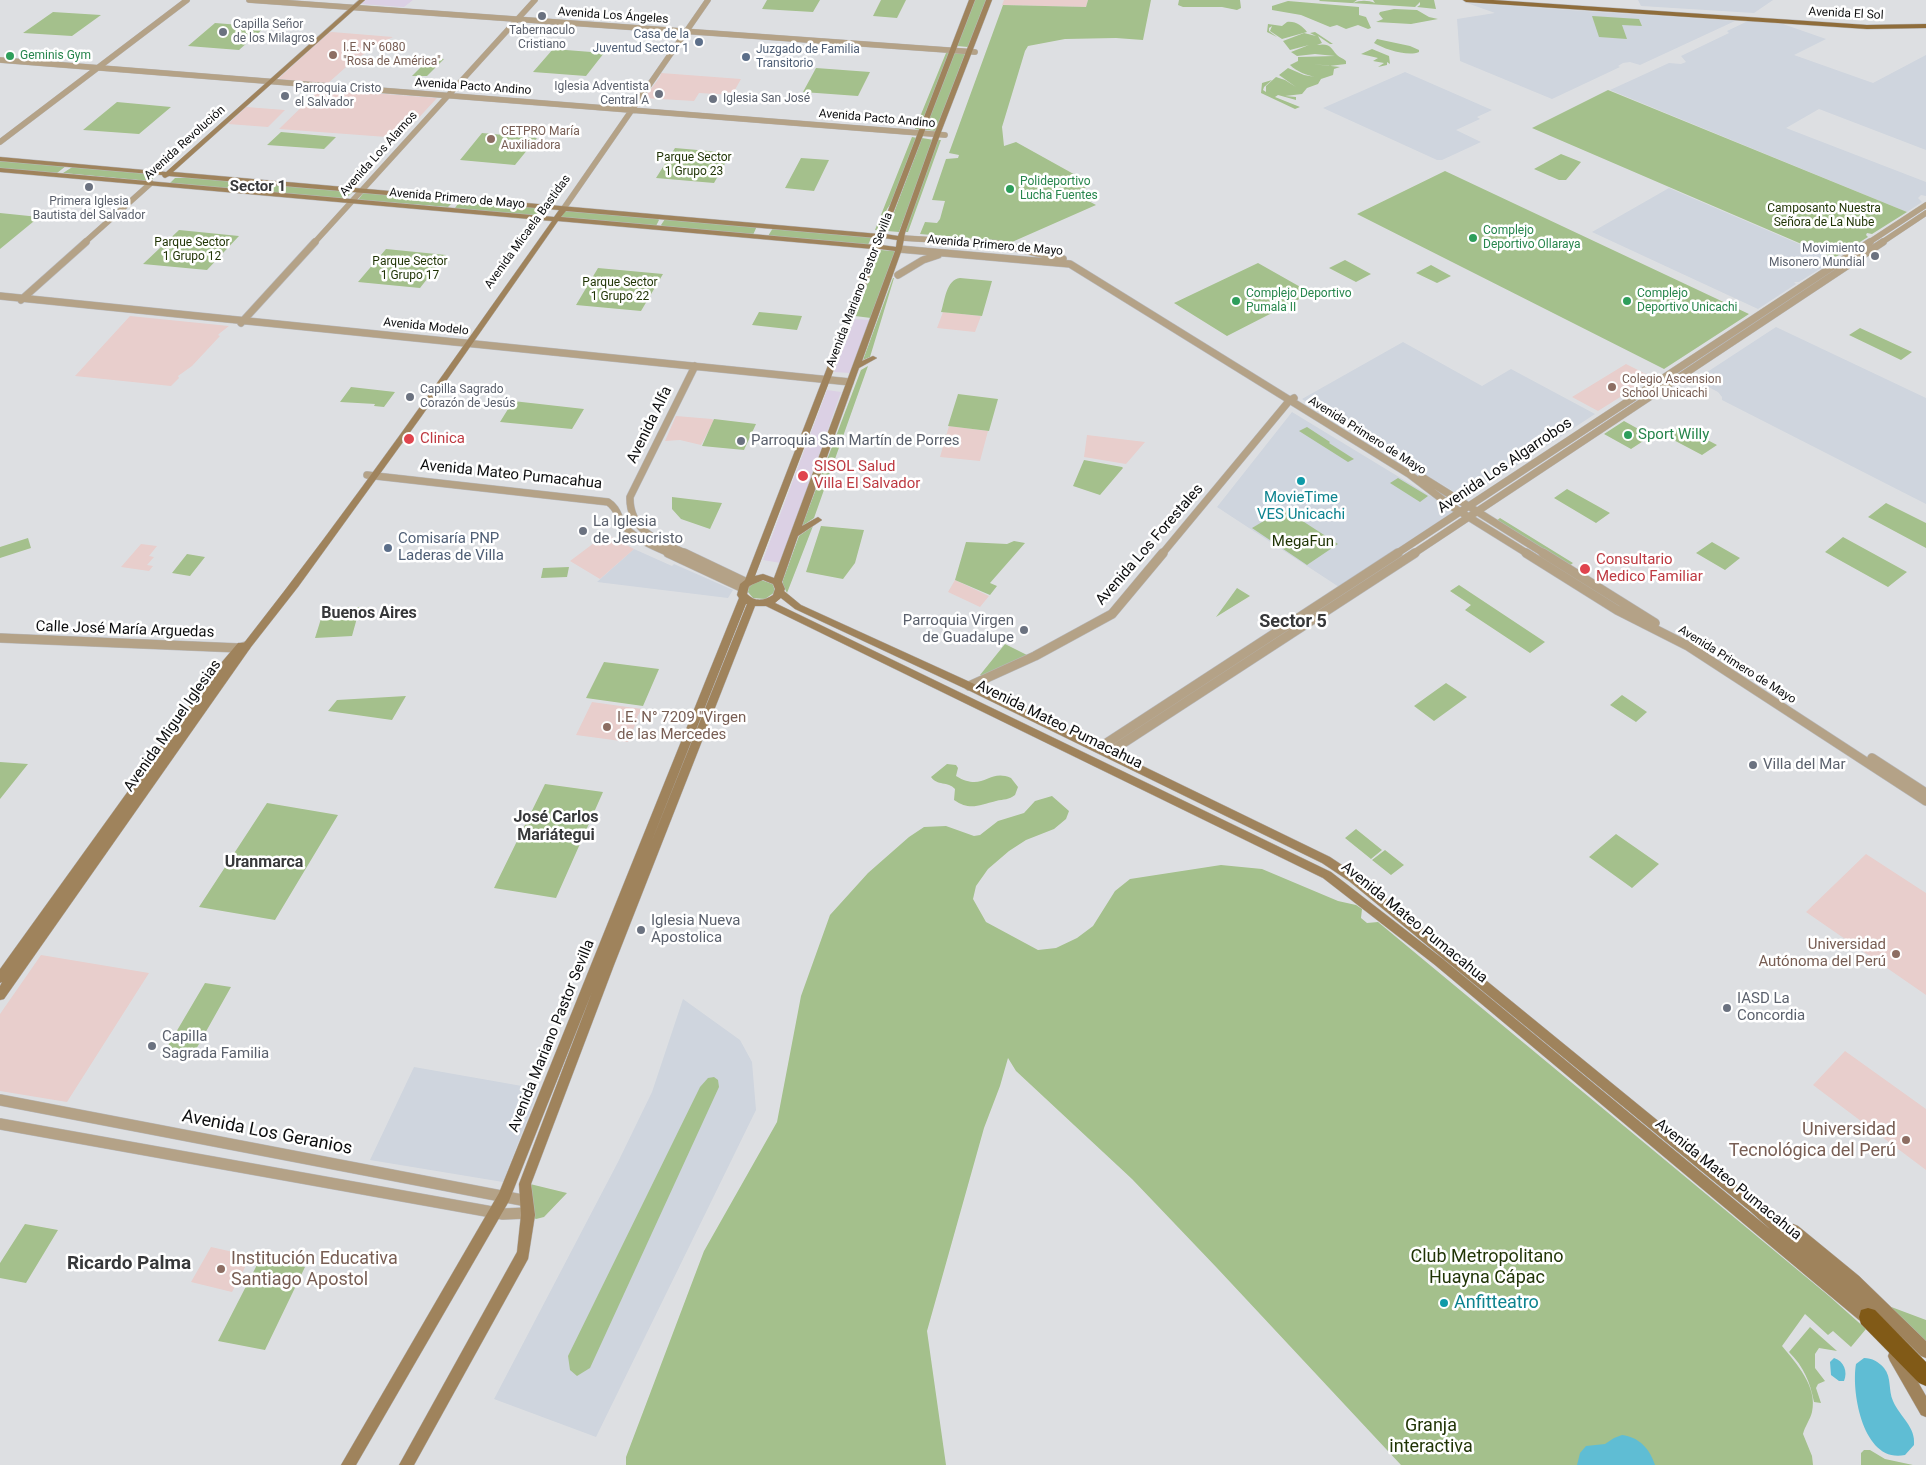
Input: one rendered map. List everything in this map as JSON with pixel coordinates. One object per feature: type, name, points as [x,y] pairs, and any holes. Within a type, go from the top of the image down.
[{"type":"highway","points":[[1871,1314],[1926,1363]]},
{"type":"highway","points":[[1871,1314],[1926,1376]]},
{"type":"main road","name":"Avenida Revolución","points":[[154,184],[353,5],[362,0]]},
{"type":"main road","name":"Avenida Mariano Pastor Sevilla","points":[[406,1465],[523,1254],[527,1207],[525,1184],[528,1175],[826,380],[972,0]]},
{"type":"main road","name":"Avenida Mariano Pastor Sevilla","points":[[778,588],[794,535],[989,0]]},
{"type":"main road","name":"Avenida El Sol","points":[[1466,0],[1867,27],[1926,25]]},
{"type":"main road","name":"Avenida El Sol","points":[[1509,0],[1868,26],[1926,25]]},
{"type":"main road","name":"Avenida Primero de Mayo","points":[[0,159],[902,238]]},
{"type":"main road","name":"Avenida Primero de Mayo","points":[[0,170],[899,249]]},
{"type":"main road","name":"Avenida Micaela Bastidas","points":[[370,475],[562,207]]},
{"type":"main road","points":[[855,367],[873,358]]},
{"type":"main road","name":"Avenida Miguel Iglesias","points":[[0,995],[244,647],[295,585],[370,475]]},
{"type":"main road","points":[[794,535],[818,520]]},
{"type":"main road","points":[[763,577],[778,588],[768,603],[747,590],[763,577]]},
{"type":"main road","name":"Avenida Mateo Pumacahua","points":[[778,588],[793,604],[806,611],[970,686],[1326,860],[1353,878],[1755,1207],[1828,1270],[1871,1314]]},
{"type":"main road","name":"Avenida Mariano Pastor Sevilla","points":[[348,1465],[504,1197],[747,590]]},
{"type":"main road","name":"Avenida Mateo Pumacahua","points":[[768,603],[1327,875],[1439,962],[1871,1314]]},
{"type":"main road","name":"Avenida Miguel Iglesias","points":[[0,978],[219,671],[244,647]]},
{"type":"main road","points":[[1676,1142],[1706,1160],[1832,1262],[1926,1351]]},
{"type":"main road","points":[[1871,1314],[1903,1366],[1926,1410]]},
{"type":"street","points":[[0,142],[181,0]]},
{"type":"street","points":[[0,138],[187,0]]},
{"type":"street","name":"Avenida Los Ángeles","points":[[249,0],[353,5]]},
{"type":"street","name":"Avenida Los Ángeles","points":[[284,0],[972,51]]},
{"type":"street","name":"Avenida Los Alamos","points":[[516,18],[530,0]]},
{"type":"street","name":"Avenida Los Alamos","points":[[239,322],[516,18],[535,0]]},
{"type":"street","name":"Avenida Micaela Bastidas","points":[[562,207],[706,0]]},
{"type":"street","name":"Avenida Pacto Andino","points":[[0,61],[941,136]]},
{"type":"street","name":"Avenida Revolución","points":[[23,300],[154,184]]},
{"type":"street","name":"Avenida Los Algarrobos","points":[[1104,751],[1572,437],[1926,205]]},
{"type":"street","name":"Avenida Los Algarrobos","points":[[1104,751],[1473,515],[1926,213]]},
{"type":"street","name":"Avenida Primero de Mayo","points":[[902,238],[1011,246],[1077,264],[1464,509],[1617,610],[1688,646],[1926,801]]},
{"type":"street","name":"Avenida Primero de Mayo","points":[[899,249],[1074,266],[1119,296],[1292,399]]},
{"type":"street","points":[[898,275],[923,260],[943,253]]},
{"type":"street","name":"Avenida Modelo","points":[[0,298],[849,383]]},
{"type":"street","points":[[1760,314],[1769,318]]},
{"type":"street","name":"Avenida Alfa","points":[[694,368],[630,497],[629,510],[646,534],[747,590]]},
{"type":"street","name":"Avenida Los Forestales","points":[[970,686],[1035,656],[1112,614],[1292,399]]},
{"type":"street","points":[[1572,437],[1582,442]]},
{"type":"street","name":"Avenida Mateo Pumacahua","points":[[370,475],[608,502],[615,506],[621,522],[636,536],[649,544],[747,590]]},
{"type":"street","name":"Avenida Primero de Mayo","points":[[1473,515],[1688,640],[1926,793]]},
{"type":"street","name":"Calle José María Arguedas","points":[[0,638],[244,647]]},
{"type":"street","name":"Avenida Los Geranios","points":[[0,1100],[480,1192],[504,1197],[527,1207]]},
{"type":"street","points":[[0,1124],[495,1213],[527,1207]]},
{"type":"street","points":[[474,1209],[480,1192]]},
{"type":"shaded area","points":[[364,0],[413,0],[404,7],[361,4]]},
{"type":"shaded area","points":[[1004,0],[1088,0],[1086,7],[1002,5]]},
{"type":"shaded area","points":[[1638,0],[1773,0],[1754,13],[1641,6]]},
{"type":"shaded area","points":[[1467,3],[1735,21],[1640,65],[1630,62],[1623,63],[1618,66],[1620,67],[1552,99],[1460,61],[1457,19],[1495,13]]},
{"type":"shaded area","points":[[1748,21],[1783,24],[1826,39],[1794,55],[1873,83],[1926,55],[1926,150],[1819,109],[1786,128],[1926,182],[1926,196],[1921,195],[1918,198],[1922,202],[1907,212],[1610,90],[1669,63],[1681,64],[1686,62],[1681,56],[1729,33],[1727,31]]},
{"type":"shaded area","name":"I.E. N° 6080 \"Rosa de América\"","points":[[328,33],[393,37],[369,49],[371,50],[354,60],[327,84],[278,79]]},
{"type":"shaded area","points":[[1405,72],[1492,110],[1477,117],[1480,119],[1456,130],[1481,142],[1442,160],[1437,160],[1323,108]]},
{"type":"shaded area","points":[[661,73],[741,79],[732,95],[699,93],[694,101],[644,98]]},
{"type":"shaded area","points":[[320,89],[437,98],[400,138],[279,129]]},
{"type":"shaded area","points":[[246,107],[285,110],[268,127],[228,124]]},
{"type":"shaded area","points":[[1669,188],[1834,259],[1826,261],[1826,265],[1799,282],[1794,282],[1796,284],[1758,309],[1592,232]]},
{"type":"shaded area","points":[[943,312],[981,316],[975,332],[937,328]]},
{"type":"shaded area","points":[[130,316],[229,326],[218,335],[220,336],[192,366],[178,376],[179,378],[171,386],[75,376]]},
{"type":"shaded area","points":[[855,319],[870,320],[850,373],[834,372]]},
{"type":"shaded area","points":[[1776,327],[1926,398],[1926,504],[1722,400],[1718,392],[1695,380]]},
{"type":"shaded area","points":[[1403,342],[1482,386],[1511,369],[1595,414],[1469,497],[1463,497],[1397,457],[1397,454],[1385,446],[1381,447],[1302,399]]},
{"type":"shaded area","name":"Colegio Ascension School Unicachi","points":[[1626,364],[1652,377],[1598,411],[1572,397]]},
{"type":"shaded area","name":"SISOL Salud Villa El Salvador","points":[[827,390],[841,392],[781,563],[763,560]]},
{"type":"shaded area","points":[[1292,412],[1455,511],[1339,587],[1217,507]]},
{"type":"shaded area","points":[[676,416],[712,419],[714,421],[701,445],[680,440],[665,441]]},
{"type":"shaded area","points":[[949,426],[988,431],[980,461],[940,457]]},
{"type":"shaded area","points":[[1087,435],[1145,442],[1126,464],[1084,457]]},
{"type":"shaded area","points":[[606,534],[634,549],[600,579],[570,561]]},
{"type":"shaded area","points":[[141,544],[157,546],[149,556],[154,557],[147,565],[153,566],[149,571],[121,567]]},
{"type":"shaded area","points":[[634,549],[733,590],[728,598],[597,582]]},
{"type":"shaded area","points":[[955,580],[989,596],[980,607],[948,592]]},
{"type":"shaded area","name":"I.E. N° 7209 \"Virgen de las Mercedes","points":[[592,702],[642,709],[628,742],[576,735]]},
{"type":"shaded area","name":"Universidad Autónoma del Perú","points":[[1866,854],[1926,893],[1926,995],[1806,912]]},
{"type":"shaded area","points":[[41,955],[149,973],[67,1102],[0,1091],[0,1014]]},
{"type":"shaded area","points":[[683,999],[740,1040],[752,1062],[756,1110],[596,1437],[494,1399],[618,1162],[652,1092]]},
{"type":"shaded area","name":"Universidad Tecnológica del Perú","points":[[1845,1051],[1926,1109],[1926,1170],[1813,1085]]},
{"type":"shaded area","points":[[414,1067],[539,1089],[503,1182],[370,1160]]},
{"type":"shaded area","name":"Institución Educativa Santiago Apostol","points":[[211,1247],[251,1256],[232,1292],[191,1282]]},
{"type":"green space","points":[[767,0],[820,0],[813,12],[762,9]]},
{"type":"green space","points":[[881,0],[906,0],[897,18],[873,16]]},
{"type":"green space","points":[[975,0],[986,0],[968,47],[957,46]]},
{"type":"green space","points":[[1088,0],[1151,0],[1143,40],[1116,38],[1065,39],[1028,46],[1002,127],[1004,146],[1016,142],[1088,182],[1081,197],[1096,205],[1012,242],[920,234],[925,222],[937,223],[940,219],[945,201],[932,200],[946,159],[958,158],[959,155],[949,153],[1003,5],[1086,7]]},
{"type":"green space","points":[[1179,0],[1240,0],[1241,8],[1237,10],[1222,7],[1183,7],[1178,5]]},
{"type":"green space","points":[[1357,0],[1353,3],[1370,1],[1375,3],[1373,0],[1434,0],[1436,9],[1417,7],[1420,5],[1420,2],[1415,7],[1319,1]]},
{"type":"green space","points":[[1288,1],[1359,7],[1359,15],[1366,17],[1371,28],[1368,29],[1358,25],[1346,29],[1337,25],[1330,27],[1301,15],[1272,10],[1272,6]]},
{"type":"green space","points":[[1394,9],[1417,10],[1429,17],[1438,19],[1411,24],[1376,22],[1383,19],[1379,14],[1380,12]]},
{"type":"green space","points":[[53,12],[101,15],[72,36],[23,33]]},
{"type":"green space","points":[[1592,16],[1639,19],[1642,26],[1622,25],[1627,39],[1599,37]]},
{"type":"green space","points":[[1287,22],[1298,24],[1307,32],[1282,39],[1270,31],[1272,26],[1269,28],[1269,31],[1277,37],[1267,32],[1268,24],[1282,26]]},
{"type":"green space","points":[[215,23],[265,27],[239,50],[188,46]]},
{"type":"green space","points":[[1315,32],[1333,44],[1318,36],[1322,43],[1317,45],[1329,46],[1338,56],[1346,61],[1346,64],[1330,66],[1340,67],[1334,69],[1333,75],[1321,79],[1318,84],[1307,88],[1302,94],[1285,96],[1296,97],[1296,100],[1278,95],[1275,97],[1300,107],[1295,109],[1261,93],[1262,83],[1272,80],[1264,87],[1263,90],[1266,92],[1266,86],[1276,77],[1296,87],[1279,75],[1288,68],[1304,75],[1315,77],[1305,74],[1290,65],[1298,61],[1298,57],[1335,56],[1315,54],[1297,56],[1291,52],[1309,45],[1290,50],[1283,41],[1304,33],[1316,36],[1310,33]]},
{"type":"green space","points":[[1377,39],[1410,46],[1419,50],[1419,52],[1409,54],[1390,50],[1374,43]]},
{"type":"green space","points":[[553,49],[604,53],[586,76],[533,72]]},
{"type":"green space","points":[[1372,49],[1389,56],[1390,64],[1387,62],[1387,65],[1378,67],[1384,63],[1373,61],[1378,58],[1361,54]]},
{"type":"green space","points":[[946,53],[949,53],[920,130],[915,129]]},
{"type":"green space","points":[[954,53],[965,54],[936,131],[925,130]]},
{"type":"green space","points":[[430,58],[444,59],[427,76],[412,76]]},
{"type":"green space","points":[[816,68],[870,72],[858,96],[803,92]]},
{"type":"green space","name":"Camposanto Nuestra Señora de La Nube","points":[[1608,90],[1907,212],[1872,234],[1867,233],[1868,237],[1834,258],[1532,128]]},
{"type":"green space","points":[[117,102],[171,107],[139,134],[83,130]]},
{"type":"green space","points":[[281,132],[336,137],[324,149],[267,145]]},
{"type":"green space","points":[[482,133],[537,138],[515,165],[460,160]]},
{"type":"green space","points":[[912,137],[917,138],[894,199],[887,209],[881,231],[875,230]]},
{"type":"green space","points":[[922,138],[934,140],[899,232],[887,231]]},
{"type":"green space","points":[[938,140],[941,140],[908,232],[905,232]]},
{"type":"green space","name":"Parque Sector 1 Grupo 23","points":[[675,148],[731,153],[714,183],[656,178]]},
{"type":"green space","points":[[1561,154],[1581,162],[1566,180],[1559,180],[1534,169]]},
{"type":"green space","points":[[801,158],[829,160],[814,191],[785,188]]},
{"type":"green space","points":[[0,160],[66,166],[57,173],[0,169]]},
{"type":"green space","points":[[74,166],[158,175],[149,181],[63,173]]},
{"type":"green space","points":[[1445,171],[1749,314],[1664,369],[1357,214]]},
{"type":"green space","points":[[187,177],[256,183],[247,190],[170,183],[175,178]]},
{"type":"green space","points":[[263,183],[353,192],[345,199],[256,191]]},
{"type":"green space","points":[[364,192],[455,200],[448,207],[358,200]]},
{"type":"green space","points":[[460,201],[544,207],[538,216],[455,208]]},
{"type":"green space","points":[[565,210],[658,218],[659,220],[656,226],[562,218]]},
{"type":"green space","points":[[0,213],[39,217],[0,249]]},
{"type":"green space","points":[[665,219],[757,226],[753,235],[662,227],[661,225]]},
{"type":"green space","points":[[773,228],[871,238],[868,245],[768,236]]},
{"type":"green space","name":"Parque Sector 1 Grupo 12","points":[[179,230],[239,236],[207,270],[143,264]]},
{"type":"green space","name":"Parque Sector 1 Grupo 17","points":[[386,249],[446,255],[420,288],[358,282]]},
{"type":"green space","points":[[880,250],[895,251],[871,318],[855,316]]},
{"type":"green space","points":[[1345,260],[1371,274],[1356,282],[1329,268]]},
{"type":"green space","name":"Complejo Deportivo Pumala II","points":[[1258,263],[1311,293],[1227,336],[1174,303]]},
{"type":"green space","points":[[1431,265],[1451,276],[1437,283],[1416,273]]},
{"type":"green space","name":"Parque Sector 1 Grupo 22","points":[[598,268],[663,274],[641,311],[576,305]]},
{"type":"green space","points":[[893,278],[870,357],[863,360]]},
{"type":"green space","points":[[960,278],[992,281],[982,316],[941,312],[949,286]]},
{"type":"green space","points":[[759,312],[802,316],[797,330],[752,325]]},
{"type":"green space","points":[[1860,328],[1912,352],[1901,360],[1849,335]]},
{"type":"green space","points":[[868,366],[814,518],[802,526],[861,370]]},
{"type":"green space","points":[[351,387],[395,392],[384,407],[374,406],[375,404],[340,402]]},
{"type":"green space","points":[[958,394],[998,399],[989,431],[948,426]]},
{"type":"green space","points":[[513,401],[584,409],[572,429],[500,422]]},
{"type":"green space","points":[[714,419],[756,424],[744,450],[702,446]]},
{"type":"green space","name":"Sport Willy","points":[[1624,421],[1651,436],[1631,449],[1604,434]]},
{"type":"green space","points":[[1681,426],[1717,445],[1702,455],[1666,436]]},
{"type":"green space","points":[[1307,427],[1354,459],[1348,462],[1299,431]]},
{"type":"green space","points":[[1084,460],[1123,468],[1100,495],[1073,486]]},
{"type":"green space","points":[[1398,478],[1428,496],[1420,502],[1390,483]]},
{"type":"green space","points":[[1567,489],[1610,513],[1596,523],[1554,498]]},
{"type":"green space","points":[[672,497],[722,503],[710,529],[681,519],[672,509]]},
{"type":"green space","points":[[1886,503],[1926,523],[1926,548],[1868,517]]},
{"type":"green space","name":"MegaFun","points":[[1284,509],[1338,544],[1307,565],[1252,528]]},
{"type":"green space","points":[[1500,518],[1573,563],[1569,566],[1496,521]]},
{"type":"green space","points":[[813,526],[787,593],[783,580],[799,536]]},
{"type":"green space","points":[[821,526],[864,530],[855,563],[843,579],[806,572]]},
{"type":"green space","points":[[1843,537],[1907,572],[1888,587],[1825,552]]},
{"type":"green space","points":[[28,538],[31,548],[0,558],[0,547]]},
{"type":"green space","points":[[1014,541],[1025,543],[990,583],[997,586],[990,595],[955,580],[966,542],[1007,544]]},
{"type":"green space","points":[[1712,542],[1740,558],[1725,570],[1696,553]]},
{"type":"green space","points":[[187,554],[205,557],[190,576],[172,573]]},
{"type":"green space","points":[[569,567],[567,577],[541,578],[543,568]]},
{"type":"green space","points":[[761,580],[773,584],[775,592],[765,599],[753,598],[748,592],[749,586]]},
{"type":"green space","points":[[1459,585],[1545,642],[1530,653],[1465,610],[1471,605],[1450,591]]},
{"type":"green space","points":[[1237,588],[1250,596],[1216,617]]},
{"type":"green space","points":[[360,607],[352,636],[315,638],[324,609]]},
{"type":"green space","points":[[1005,644],[1029,656],[984,676],[980,675]]},
{"type":"green space","points":[[604,662],[659,669],[643,706],[586,698]]},
{"type":"green space","points":[[1446,683],[1467,697],[1434,721],[1414,706]]},
{"type":"green space","points":[[1622,695],[1647,712],[1636,722],[1610,705]]},
{"type":"green space","points":[[406,696],[392,720],[328,711],[337,700]]},
{"type":"green space","points":[[0,762],[28,764],[0,799]]},
{"type":"green space","points":[[947,764],[956,765],[958,768],[956,776],[965,781],[980,781],[997,776],[1011,778],[1018,787],[1015,795],[1008,799],[975,806],[960,803],[954,800],[955,789],[949,785],[936,782],[931,777]]},
{"type":"green space","points":[[545,784],[603,792],[556,898],[494,888]]},
{"type":"green space","name":"Club Metropolitano Huayna Cápac","points":[[1052,796],[1069,811],[1066,819],[1054,829],[1026,840],[1009,851],[988,869],[976,886],[973,899],[986,922],[1038,950],[1056,948],[1077,938],[1093,926],[1115,891],[1130,879],[1221,865],[1262,869],[1338,901],[1356,905],[1362,909],[1361,918],[1367,923],[1378,922],[1829,1296],[1866,1329],[1851,1347],[1833,1331],[1828,1335],[1805,1314],[1782,1346],[1805,1376],[1812,1394],[1812,1412],[1803,1434],[1812,1456],[1813,1465],[1401,1465],[1132,1179],[1016,1071],[1008,1058],[1000,1086],[984,1128],[927,1331],[946,1465],[626,1465],[626,1457],[704,1251],[777,1122],[801,996],[830,915],[868,873],[909,837],[924,827],[946,826],[974,836],[980,835],[998,821],[1024,813],[1035,801]]},
{"type":"green space","points":[[267,803],[338,815],[275,920],[199,907]]},
{"type":"green space","points":[[1356,829],[1382,850],[1371,859],[1345,838]]},
{"type":"green space","points":[[1616,834],[1659,864],[1632,888],[1589,857]]},
{"type":"green space","points":[[1385,850],[1404,865],[1391,875],[1372,860]]},
{"type":"green space","points":[[205,983],[231,987],[190,1060],[162,1056]]},
{"type":"green space","points":[[714,1077],[718,1080],[719,1087],[590,1368],[577,1376],[570,1370],[568,1356],[700,1087],[708,1078]]},
{"type":"green space","points":[[530,1184],[567,1193],[544,1217],[536,1219],[534,1218]]},
{"type":"green space","points":[[25,1224],[58,1230],[26,1283],[0,1278],[0,1263]]},
{"type":"green space","points":[[260,1259],[305,1267],[265,1350],[218,1341]]},
{"type":"green space","points":[[1886,1305],[1926,1320],[1926,1344]]},
{"type":"green space","points":[[1810,1327],[1837,1351],[1819,1348],[1815,1354],[1815,1368],[1825,1381],[1818,1384],[1816,1388],[1821,1403],[1814,1402],[1806,1375],[1799,1363],[1789,1352]]},
{"type":"green space","points":[[1864,1450],[1870,1450],[1885,1459],[1913,1465],[1861,1465],[1861,1453]]},
{"type":"water","points":[[1834,1358],[1844,1367],[1846,1374],[1844,1381],[1839,1381],[1831,1375],[1830,1362]]},
{"type":"water","points":[[1864,1358],[1875,1361],[1884,1368],[1888,1376],[1893,1401],[1913,1433],[1914,1445],[1905,1455],[1891,1455],[1879,1449],[1870,1438],[1863,1423],[1858,1407],[1855,1376],[1856,1364]]},
{"type":"water","points":[[1622,1435],[1639,1441],[1647,1449],[1655,1465],[1577,1465],[1580,1453],[1586,1446],[1605,1444]]},
{"type":"place","name":"Tabernaculo Cristiano","points":[[542,16]]},
{"type":"place","name":"Capilla Señor de los Milagros","points":[[223,32]]},
{"type":"place","name":"Casa de la Juventud Sector 1","points":[[699,42]]},
{"type":"place","name":"I.E. N° 6080 \"Rosa de América\"","points":[[333,55]]},
{"type":"place","name":"Geminis Gym","points":[[10,56]]},
{"type":"place","name":"Juzgado de Familia Transitorio","points":[[746,57]]},
{"type":"place","name":"Iglesia Adventista Central A","points":[[659,94]]},
{"type":"place","name":"Parroquia Cristo el Salvador","points":[[285,96]]},
{"type":"place","name":"Iglesia San José","points":[[713,99]]},
{"type":"place","name":"CETPRO María Auxiliadora","points":[[491,139]]},
{"type":"place","name":"Primera Iglesia Bautista del Salvador","points":[[89,187]]},
{"type":"place","name":"Polideportivo Lucha Fuentes","points":[[1010,189]]},
{"type":"place","name":"Complejo Deportivo Ollaraya","points":[[1473,238]]},
{"type":"place","name":"Movimiento Misonero Mundial","points":[[1875,256]]},
{"type":"place","name":"Complejo Deportivo Pumala II","points":[[1236,301]]},
{"type":"place","name":"Complejo Deportivo Unicachi","points":[[1627,301]]},
{"type":"place","name":"Colegio Ascension School Unicachi","points":[[1612,387]]},
{"type":"place","name":"Capilla Sagrado Corazón de Jesús","points":[[410,397]]},
{"type":"place","name":"Sport Willy","points":[[1628,435]]},
{"type":"place","name":"Clinica","points":[[409,439]]},
{"type":"place","name":"Parroquia San Martín de Porres","points":[[741,441]]},
{"type":"place","name":"SISOL Salud Villa El Salvador","points":[[803,476]]},
{"type":"place","name":"MovieTime VES Unicachi","points":[[1301,481]]},
{"type":"place","name":"La Iglesia de Jesucristo","points":[[583,531]]},
{"type":"place","name":"Comisaría PNP Laderas de Villa","points":[[388,548]]},
{"type":"place","name":"Consultario Medico Familiar","points":[[1585,569]]},
{"type":"place","name":"Parroquia Virgen de Guadalupe","points":[[1024,630]]},
{"type":"place","name":"I.E. N° 7209 \"Virgen de las Mercedes","points":[[607,727]]},
{"type":"place","name":"Villa del Mar","points":[[1753,765]]},
{"type":"place","name":"Iglesia Nueva Apostolica","points":[[641,930]]},
{"type":"place","name":"Universidad Autónoma del Perú","points":[[1896,954]]},
{"type":"place","name":"IASD La Concordia","points":[[1727,1008]]},
{"type":"place","name":"Capilla Sagrada Familia","points":[[152,1046]]},
{"type":"place","name":"Universidad Tecnológica del Perú","points":[[1906,1140]]},
{"type":"place","name":"Institución Educativa Santiago Apostol","points":[[221,1269]]},
{"type":"place","name":"Anfitteatro","points":[[1444,1303]]},
{"type":"district","name":"Sector 1","points":[[258,187]]},
{"type":"district","name":"Buenos Aires","points":[[369,614]]},
{"type":"district","name":"Sector 5","points":[[1293,622]]},
{"type":"district","name":"José Carlos Mariátegui","points":[[556,827]]},
{"type":"district","name":"Uranmarca","points":[[264,863]]},
{"type":"district","name":"Ricardo Palma","points":[[129,1264]]},
{"type":"park label","name":"Granja interactiva","points":[[1431,1436]]}]
